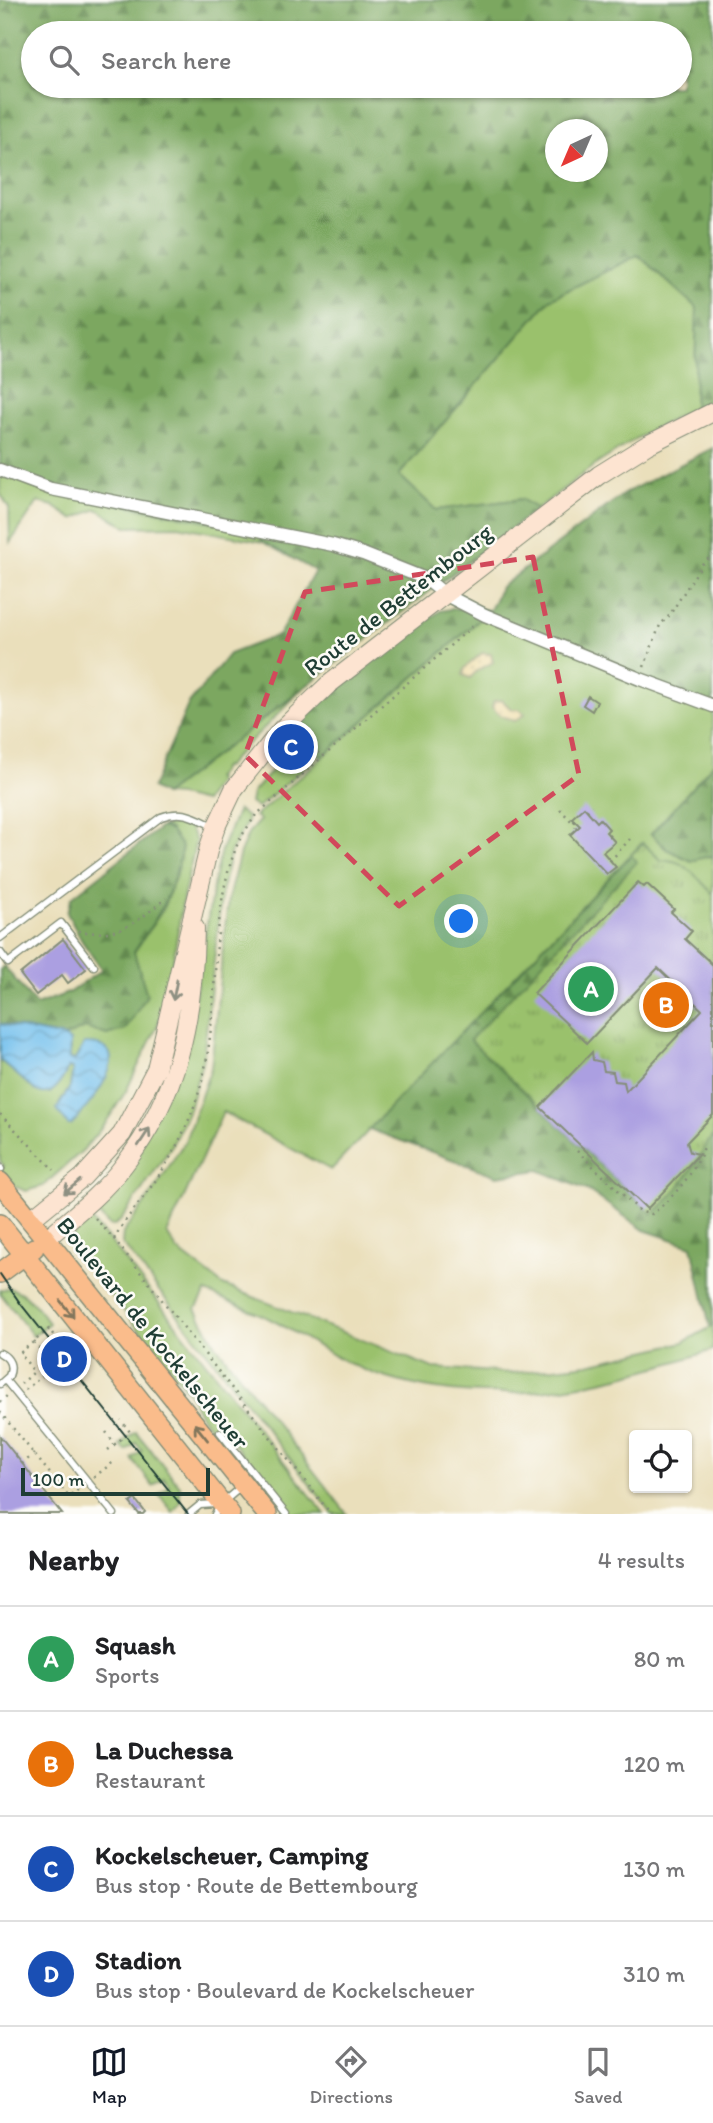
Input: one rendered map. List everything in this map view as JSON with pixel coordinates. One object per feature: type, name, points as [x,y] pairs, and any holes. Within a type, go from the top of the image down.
[{"type":"main road","name":"Route de Bettembourg","points":[[30,1220],[83,1177],[122,1134],[134,1115],[156,1069],[216,827],[234,789],[288,723],[328,685],[599,475],[647,445],[713,412]]},
{"type":"main road","name":"Route de Bettembourg","points":[[46,1239],[88,1204],[124,1166],[156,1118],[171,1085],[181,1053],[192,992],[196,900]]},
{"type":"main road","name":"Boulevard de Kockelscheuer","points":[[0,1173],[30,1220],[267,1514]]},
{"type":"main road","points":[[3,1234],[30,1220]]},
{"type":"main road","name":"Boulevard de Kockelscheuer","points":[[3,1234],[25,1255],[223,1511]]},
{"type":"main road","points":[[0,1273],[46,1239]]},
{"type":"street","points":[[0,470],[51,489],[333,545],[363,554],[426,579],[446,595],[485,615],[713,706]]},
{"type":"lane","points":[[0,938],[161,817],[173,812],[185,814],[216,827]]},
{"type":"lane","points":[[0,952],[8,963],[61,923],[94,966]]},
{"type":"lane","points":[[0,1353],[11,1366],[3,1382],[16,1392],[114,1514]]},
{"type":"lane","points":[[220,1432],[286,1514]]},
{"type":"lane","points":[[189,1514],[200,1506],[223,1511],[244,1485]]},
{"type":"path","points":[[640,679],[660,625],[669,616],[702,564],[713,555]]},
{"type":"path","points":[[114,1239],[171,1157],[186,1127],[202,1082],[210,1041],[225,893],[236,846],[256,816],[485,615]]},
{"type":"path","points":[[288,723],[323,757]]},
{"type":"path","points":[[587,811],[592,806]]},
{"type":"path","points":[[560,809],[577,828]]},
{"type":"path","points":[[610,861],[630,839]]},
{"type":"path","points":[[74,928],[89,933],[111,933],[132,926],[166,898]]},
{"type":"path","points":[[708,960],[713,954]]},
{"type":"path","points":[[0,1114],[54,1170]]},
{"type":"path","points":[[578,1152],[641,1212],[652,1214],[669,1201],[701,1155],[705,1143]]},
{"type":"path","points":[[93,1216],[331,1514]]},
{"type":"path","points":[[16,1392],[34,1372],[20,1353],[49,1329],[60,1344]]},
{"type":"path","points":[[34,1342],[45,1356]]},
{"type":"path","points":[[0,1402],[47,1373]]},
{"type":"path","points":[[0,1412],[69,1497],[116,1460]]},
{"type":"path","points":[[108,1450],[130,1432],[121,1420]]},
{"type":"path","points":[[106,1433],[115,1444]]},
{"type":"path","points":[[22,1464],[34,1454]]},
{"type":"highlighted area","points":[[533,557],[579,775],[399,906],[245,755],[305,592]]},
{"type":"green space","points":[[0,0],[713,0],[713,399],[694,408],[697,308],[638,255],[550,299],[399,475],[436,510],[521,499],[537,509],[164,795],[152,788],[188,705],[229,654],[279,635],[315,571],[263,542],[258,531],[110,502],[0,470]]},
{"type":"green space","points":[[638,255],[697,308],[694,408],[637,438],[592,467],[537,509],[521,499],[436,510],[399,475],[550,299]]},
{"type":"green space","points":[[713,448],[713,706],[485,615],[322,757],[301,736],[301,725],[322,701],[364,666],[440,611],[456,608],[490,610],[501,587],[625,493]]},
{"type":"green space","points":[[0,470],[258,531],[263,542],[178,526],[127,527],[97,509],[73,519],[53,506],[38,502],[10,543],[9,508],[0,493]]},
{"type":"green space","points":[[485,615],[713,706],[713,764],[651,834],[713,857],[713,894],[684,866],[670,860],[662,861],[642,843],[331,1170],[223,1112],[167,1234],[177,1250],[223,1285],[433,1368],[513,1373],[588,1364],[684,1342],[713,1326],[713,1350],[632,1374],[550,1390],[467,1392],[426,1387],[369,1372],[270,1319],[206,1292],[196,1309],[216,1345],[347,1514],[333,1514],[122,1243],[123,1233],[185,1141],[211,1068],[228,899],[240,853],[249,832],[260,820],[255,816]]},
{"type":"green space","points":[[297,694],[226,767],[224,766],[204,802],[164,795]]},
{"type":"green space","points":[[299,739],[317,757],[257,808],[250,803],[252,793]]},
{"type":"green space","points":[[713,764],[713,857],[691,861],[666,849],[651,834]]},
{"type":"green space","points":[[238,810],[247,817],[247,822],[231,850],[222,890],[203,1059],[188,1112],[170,1149],[121,1220],[113,1226],[97,1213],[90,1219],[325,1514],[290,1514],[223,1430],[216,1435],[201,1416],[189,1393],[74,1248],[73,1235],[81,1221],[118,1183],[191,1020],[215,875],[221,850]]},
{"type":"green space","points":[[182,824],[190,828],[196,841],[183,898],[168,993],[157,1027],[126,1091],[105,1124],[83,1150],[43,1186],[26,1191],[13,1186],[0,1175],[4,1166],[0,1161],[0,1060],[36,1091],[50,1093],[68,1068],[73,1069],[70,1087],[59,1104],[71,1125],[99,1089],[75,1060],[69,1059],[70,1041],[64,1037],[85,1028],[107,1035],[134,952],[162,911],[178,870],[181,847],[170,830],[161,827]]},
{"type":"green space","points":[[161,827],[170,830],[182,847],[175,877],[164,903],[134,952],[147,995],[126,1029],[107,1035],[85,1028],[64,1037],[0,1024],[0,970],[4,966],[36,1005],[68,993],[102,970],[67,913],[72,897]]},
{"type":"green space","points":[[643,843],[661,861],[669,860],[683,866],[713,894],[713,1135],[683,1181],[652,1214],[470,1040],[637,862],[631,855]]},
{"type":"green space","points":[[631,855],[638,862],[470,1040],[652,1214],[683,1181],[713,1135],[713,1326],[710,1327],[692,1246],[644,1230],[589,1191],[539,1170],[497,1176],[369,1129]]},
{"type":"green space","points":[[8,1288],[26,1297],[49,1323],[33,1336],[0,1293],[0,1290]]},
{"type":"green space","points":[[136,1432],[180,1486],[180,1503],[173,1512],[159,1495],[170,1486],[164,1478],[153,1486],[132,1459],[142,1451],[136,1443],[126,1451],[120,1445]]},
{"type":"sand","points":[[482,653],[491,654],[493,662],[470,678],[463,675],[465,668]]},
{"type":"sand","points":[[502,700],[511,709],[519,709],[525,714],[515,721],[499,715],[492,707],[494,701]]},
{"type":"water","points":[[0,1024],[64,1037],[70,1041],[69,1059],[75,1060],[84,1044],[101,1046],[110,1053],[111,1064],[106,1077],[89,1104],[71,1125],[68,1125],[57,1109],[70,1087],[73,1069],[68,1068],[52,1091],[36,1091],[0,1060]]},
{"type":"building","points":[[588,696],[597,702],[592,711],[583,705]]},
{"type":"building","points":[[584,807],[597,822],[600,819],[609,829],[606,832],[615,842],[603,852],[616,867],[607,874],[570,835],[580,826],[572,818]]},
{"type":"building","points":[[638,882],[644,887],[647,884],[674,909],[671,912],[692,931],[685,939],[713,965],[713,1115],[687,1142],[690,1152],[699,1154],[647,1209],[540,1107],[592,1052],[593,1060],[602,1062],[604,1071],[613,1072],[615,1081],[624,1082],[626,1091],[702,1010],[658,968],[587,1043],[534,993]]},
{"type":"building","points":[[63,939],[86,969],[68,983],[62,975],[36,995],[20,974]]},
{"type":"building","points":[[0,1436],[28,1471],[62,1514],[0,1514]]},
{"type":"building","points":[[135,1499],[145,1512],[143,1514],[139,1514],[130,1503]]},
{"type":"tram line","points":[[0,1274],[20,1303],[188,1514]]},
{"type":"place","name":"Kockelscheuer, Camping","points":[[291,747]]},
{"type":"place","name":"Squash","points":[[591,989]]},
{"type":"place","name":"La Duchessa","points":[[666,1005]]},
{"type":"place","name":"Stadion","points":[[64,1359]]}]
